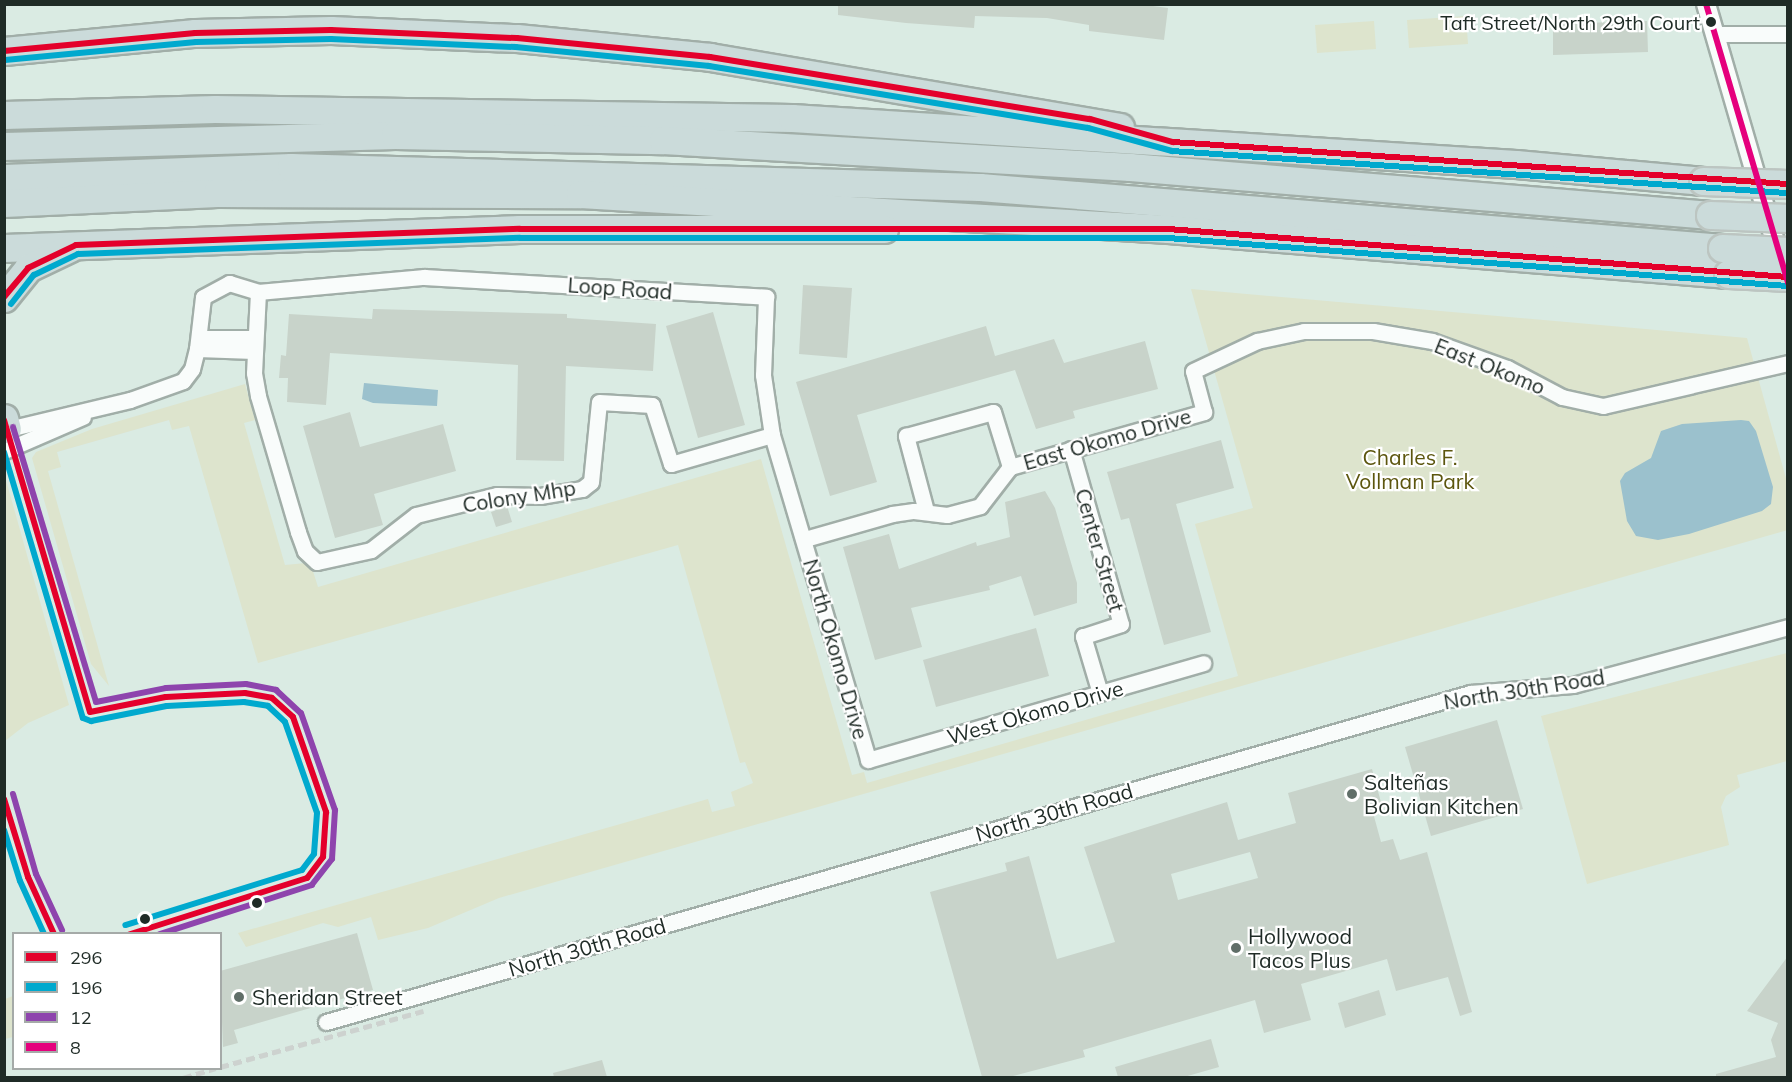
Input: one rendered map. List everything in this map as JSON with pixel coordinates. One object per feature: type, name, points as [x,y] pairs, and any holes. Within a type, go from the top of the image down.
[{"type":"highway","points":[[4,51],[195,33],[331,30],[517,38],[721,59],[1090,118],[1173,142]]},
{"type":"highway","points":[[4,115],[215,109],[576,112],[804,119],[1173,142],[1703,181],[1788,184]]},
{"type":"highway","points":[[4,146],[395,135],[686,141],[1130,167],[1710,215],[1788,218]]},
{"type":"highway","points":[[4,178],[291,167],[980,187],[1725,261],[1788,277]]},
{"type":"highway","points":[[4,203],[217,193],[580,194],[1725,261],[1788,250]]},
{"type":"highway","points":[[4,248],[520,229],[1167,229]]},
{"type":"highway","points":[[4,298],[28,268],[76,245]]},
{"type":"street","points":[[1706,4],[1788,285]]},
{"type":"street","points":[[1715,34],[1788,34]]},
{"type":"street","name":"Loop Road","points":[[258,292],[390,277],[474,279],[766,297]]},
{"type":"street","points":[[5,432],[172,387],[192,369],[198,344],[200,307],[210,291],[229,283],[258,292],[255,345],[198,344]]},
{"type":"street","name":"North Okomo Drive","points":[[766,297],[763,375],[772,435],[805,539],[868,760]]},
{"type":"street","name":"East Okomo","points":[[1204,412],[1194,371],[1270,338],[1304,331],[1373,331],[1442,344],[1507,368],[1562,396],[1603,406],[1788,363]]},
{"type":"street","name":"Colony Mhp","points":[[255,345],[258,396],[298,532],[305,551],[316,562],[371,550],[416,515],[497,495],[561,493],[591,482],[599,402],[652,405],[671,464],[772,435]]},
{"type":"street","points":[[5,432],[93,410]]},
{"type":"street","name":"East Okomo Drive","points":[[926,512],[906,436],[993,412],[1010,466]]},
{"type":"street","name":"East Okomo Drive","points":[[805,539],[892,514],[926,512],[947,515],[980,506],[1010,466],[1204,412]]},
{"type":"street","name":"Center Street","points":[[1071,449],[1121,624],[1083,636],[1100,693]]},
{"type":"street","name":"North 30th Road","points":[[327,1022],[1470,693],[1573,685],[1788,627]]},
{"type":"street","name":"West Okomo Drive","points":[[868,760],[1203,663]]},
{"type":"green space","points":[[1466,16],[1468,44],[1409,48],[1407,20]]},
{"type":"green space","points":[[1374,21],[1376,49],[1317,53],[1315,25]]},
{"type":"green space","name":"Charles F. Vollman Park","points":[[1191,289],[1747,338],[1787,482],[1788,530],[499,898],[428,928],[378,940],[371,917],[338,927],[323,923],[246,947],[238,933],[708,799],[712,812],[735,806],[731,792],[753,783],[745,762],[740,763],[678,545],[258,663],[189,426],[172,430],[169,420],[57,452],[61,467],[48,471],[109,686],[91,664],[32,458],[36,452],[92,429],[245,384],[255,420],[244,423],[285,565],[306,563],[312,568],[318,587],[761,459],[852,775],[864,772],[867,783],[1238,676],[1195,524],[1253,508]]},
{"type":"green space","points":[[6,480],[69,705],[28,723],[5,741]]},
{"type":"green space","points":[[1787,653],[1787,761],[1737,775],[1740,787],[1726,796],[1721,807],[1729,845],[1587,884],[1541,716]]},
{"type":"green space","points":[[12,996],[12,1037],[5,1039],[5,999]]},
{"type":"water","points":[[364,383],[438,390],[437,406],[373,403],[362,399]]},
{"type":"water","points":[[1749,421],[1756,431],[1773,487],[1771,504],[1762,511],[1689,534],[1658,540],[1636,536],[1627,521],[1620,481],[1625,473],[1651,458],[1661,431],[1682,424]]},
{"type":"building","points":[[838,4],[1138,4],[1168,8],[1164,40],[1089,31],[1089,25],[1047,18],[975,16],[974,28],[906,23],[838,15]]},
{"type":"building","points":[[1647,21],[1648,52],[1553,55],[1553,24]]},
{"type":"building","points":[[803,285],[852,288],[847,358],[799,354]]},
{"type":"building","points":[[373,309],[567,314],[567,318],[656,324],[653,371],[566,366],[564,461],[516,460],[518,365],[330,353],[326,405],[287,402],[288,378],[279,378],[281,355],[286,356],[289,314],[372,319]]},
{"type":"building","points":[[713,312],[745,425],[698,438],[666,326]]},
{"type":"building","points":[[986,326],[995,356],[1054,339],[1064,363],[1145,341],[1158,389],[1073,411],[1075,418],[1036,429],[1015,370],[857,415],[877,482],[830,496],[796,382]]},
{"type":"building","points":[[350,412],[360,447],[443,424],[456,471],[374,494],[383,525],[335,538],[303,426]]},
{"type":"building","points":[[1221,440],[1234,488],[1176,504],[1211,632],[1164,645],[1129,518],[1121,520],[1107,472]]},
{"type":"building","points":[[1045,491],[1055,508],[1077,583],[1077,603],[1034,616],[1021,576],[989,586],[990,590],[911,608],[922,647],[875,660],[843,547],[889,534],[899,569],[976,542],[977,546],[1010,537],[1005,502]]},
{"type":"building","points":[[507,506],[512,522],[496,527],[491,512]]},
{"type":"building","points":[[1036,628],[1049,676],[936,707],[923,660]]},
{"type":"building","points":[[1497,720],[1523,809],[1431,836],[1405,747]]},
{"type":"building","points":[[1372,769],[1382,806],[1372,809],[1381,842],[1393,839],[1400,860],[1427,852],[1472,1012],[1460,1016],[1448,977],[1396,991],[1387,959],[1301,984],[1311,1020],[1264,1033],[1255,1000],[1083,1050],[1085,1057],[1009,1077],[982,1077],[930,892],[1007,871],[1005,863],[1029,856],[1057,959],[1115,942],[1084,847],[1227,802],[1238,840],[1296,823],[1288,793]],"holes":[[[1250,852],[1258,878],[1178,900],[1171,874]]]},
{"type":"building","points":[[357,933],[373,990],[234,1030],[238,1043],[223,1047],[222,970]]},
{"type":"building","points":[[1788,956],[1788,1077],[1716,1077],[1716,1074],[1776,1057],[1771,1040],[1778,1023],[1747,1011]]},
{"type":"building","points":[[1379,990],[1386,1015],[1345,1028],[1338,1003]]},
{"type":"building","points":[[1211,1039],[1219,1067],[1184,1077],[1118,1077],[1115,1067]]},
{"type":"building","points":[[602,1060],[607,1077],[554,1077],[553,1073]]},
{"type":"railway","points":[[222,1066],[423,1011]]},
{"type":"railway","points":[[183,1078],[209,1070]]},
{"type":"transit line","name":"8","points":[[1706,4],[1788,283]]},
{"type":"transit line","name":"296","points":[[4,51],[195,33],[331,30],[517,38],[710,57],[1090,119],[1173,142],[1788,184]]},
{"type":"transit line","name":"196","points":[[5,60],[196,42],[331,39],[516,47],[709,66],[1088,128],[1172,151],[1787,193]]},
{"type":"transit line","name":"296","points":[[4,297],[28,268],[76,245],[520,229],[1168,229],[1788,277]]},
{"type":"transit line","name":"196","points":[[11,304],[34,275],[78,254],[520,238],[1168,238],[1787,286]]},
{"type":"transit line","name":"296","points":[[4,420],[90,712],[166,697],[245,693],[272,698],[293,717],[326,812],[323,857],[307,878],[136,932]]},
{"type":"transit line","name":"12","points":[[13,427],[96,702],[166,688],[246,684],[276,690],[301,713],[335,810],[332,859],[312,885],[166,932]]},
{"type":"transit line","name":"196","points":[[4,452],[83,718],[91,721],[167,706],[244,702],[268,706],[285,722],[317,813],[314,854],[302,870],[125,925]]},
{"type":"transit line","name":"12","points":[[13,794],[36,874],[62,930]]},
{"type":"transit line","name":"296","points":[[4,799],[28,877],[53,932]]},
{"type":"transit line","name":"196","points":[[4,830],[20,881],[43,932]]},
{"type":"place","name":"Taft Street/North 29th Court","points":[[1711,22]]},
{"type":"place","name":"Salteñas Bolivian Kitchen","points":[[1352,794]]},
{"type":"place","name":"Hollywood Tacos Plus","points":[[1236,948]]},
{"type":"place","name":"Sheridan Street","points":[[239,997]]}]
